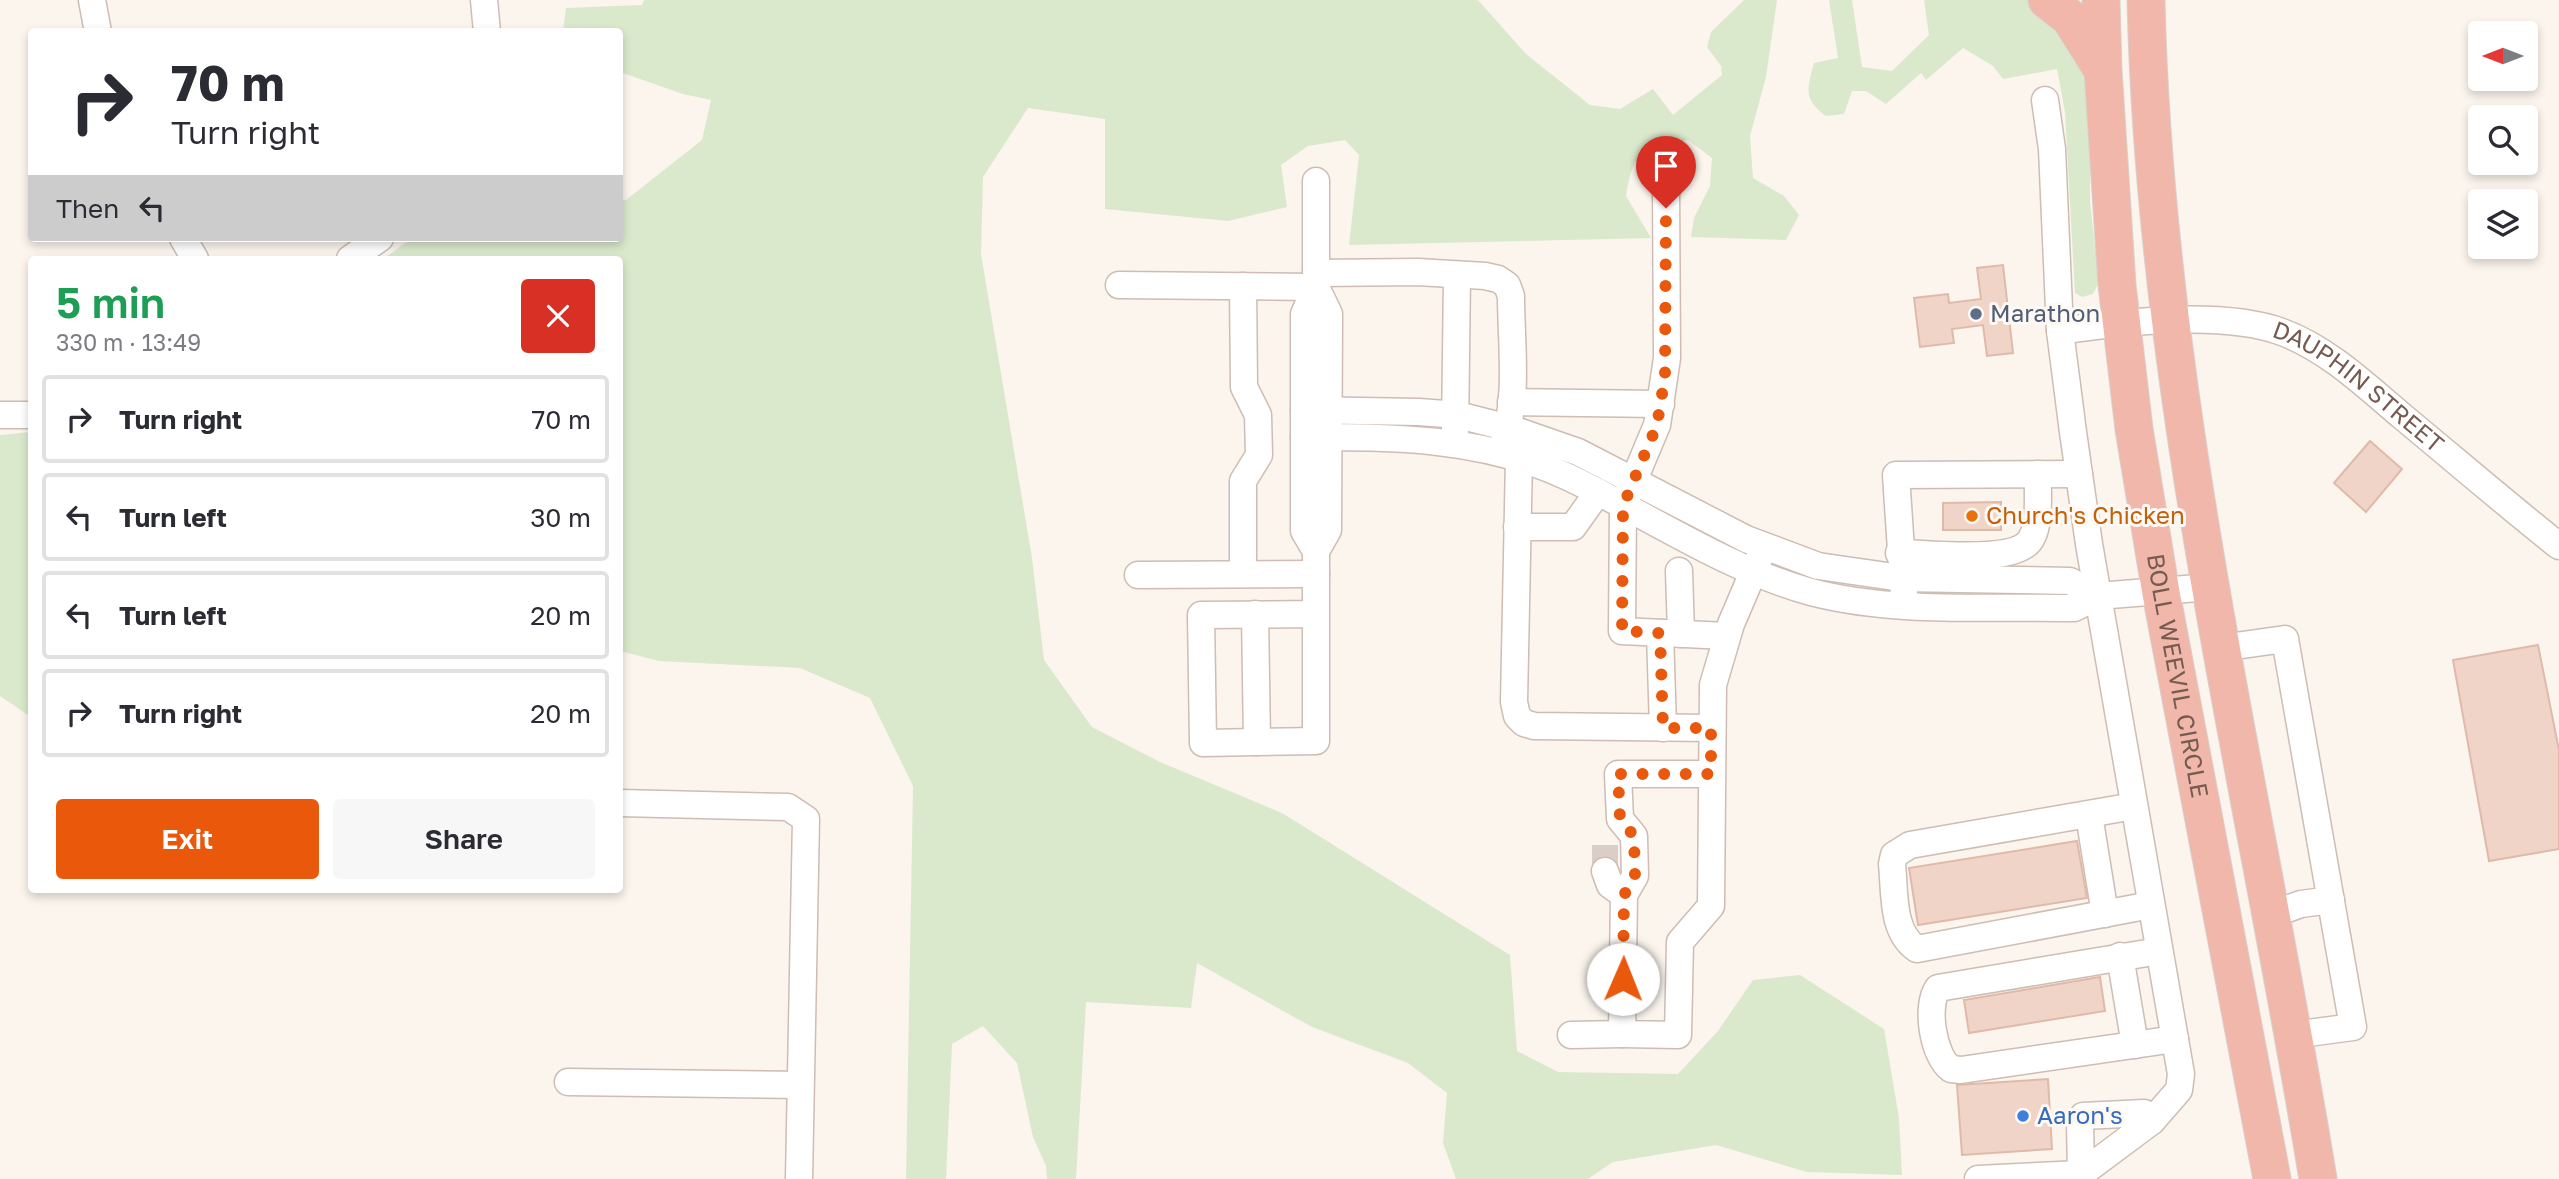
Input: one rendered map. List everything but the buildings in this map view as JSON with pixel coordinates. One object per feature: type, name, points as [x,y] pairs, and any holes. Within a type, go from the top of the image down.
[{"type":"highway","points":[[2046,0],[2070,18],[2103,69]]},
{"type":"highway","name":"BOLL WEEVIL CIRCLE","points":[[2102,0],[2103,69],[2120,322],[2161,593],[2272,1179]]},
{"type":"highway","name":"BOLL WEEVIL CIRCLE","points":[[2146,0],[2155,180],[2186,448],[2262,872],[2286,909],[2293,1035],[2318,1179]]},
{"type":"highway","points":[[2215,876],[2236,908],[2286,909]]},
{"type":"highway","points":[[2243,1179],[2249,1167],[2259,1105]]},
{"type":"highway","points":[[2312,1140],[2334,1179]]},
{"type":"street","points":[[92,0],[97,28]]},
{"type":"street","points":[[484,0],[487,28]]},
{"type":"street","points":[[1978,1179],[2081,1174],[2152,1121],[2179,1090],[2181,1074],[2079,474],[2060,331],[2052,149],[2045,100]]},
{"type":"street","points":[[1316,181],[1316,280],[1304,314],[1316,410],[1316,437],[1304,531],[1316,563],[1316,614],[1316,741],[1203,743],[1201,615],[1316,614]]},
{"type":"street","points":[[1666,183],[1667,358],[1657,425],[1623,506],[1622,631],[1727,635]]},
{"type":"street","points":[[354,256],[374,242]]},
{"type":"street","points":[[1119,285],[1243,286],[1418,272],[1498,279],[1507,285],[1511,296],[1510,455],[1517,527],[1514,670],[1517,716],[1524,723],[1535,726],[1711,728]]},
{"type":"street","points":[[1454,442],[1458,415],[1457,275]]},
{"type":"street","points":[[1243,286],[1244,387],[1258,415],[1259,455],[1243,481],[1243,575]]},
{"type":"street","name":"DAUPHIN STREET","points":[[2060,331],[2120,322],[2170,321],[2256,325],[2302,341],[2360,381],[2559,546]]},
{"type":"street","points":[[1316,410],[1510,415],[1661,404]]},
{"type":"street","points":[[0,415],[28,415]]},
{"type":"street","points":[[1510,415],[1764,547],[1818,566],[1900,565],[1992,555],[2026,546],[2036,523],[2038,474]]},
{"type":"street","points":[[1316,437],[1454,442],[1510,455],[1567,476],[1754,572],[1811,592],[1906,605],[2074,608],[2098,596],[2210,587]]},
{"type":"street","points":[[1906,605],[1900,565],[1896,475],[2079,474]]},
{"type":"street","points":[[1517,527],[1573,527],[1598,492]]},
{"type":"street","points":[[1572,1035],[1678,1035],[1680,942],[1711,906],[1713,685],[1727,635],[1764,547]]},
{"type":"street","points":[[1139,575],[1243,575],[1316,563]]},
{"type":"street","points":[[1900,565],[2070,581],[2098,596]]},
{"type":"street","points":[[1663,728],[1679,571]]},
{"type":"street","points":[[1255,614],[1257,742]]},
{"type":"street","points":[[2221,648],[2285,639],[2353,1027],[2293,1035]]},
{"type":"street","points":[[1622,1034],[1624,895],[1635,876],[1634,836],[1613,827],[1618,774],[1711,774]]},
{"type":"street","points":[[623,803],[788,807],[806,819],[799,1179]]},
{"type":"street","points":[[2134,806],[1910,845],[1895,855],[1892,864],[1900,929],[1905,941],[1917,949],[2151,905]]},
{"type":"street","points":[[2089,815],[2105,914]]},
{"type":"street","points":[[1605,871],[1610,885],[1624,895]]},
{"type":"street","points":[[2286,909],[2331,900]]},
{"type":"street","points":[[2159,951],[1937,988],[1931,1005],[1939,1057],[1951,1069],[1961,1070],[2175,1039]]},
{"type":"street","points":[[2120,956],[2135,1045]]},
{"type":"street","points":[[568,1082],[800,1085]]},
{"type":"street","points":[[2081,1174],[2080,1122],[2083,1115],[2144,1112],[2152,1121]]},
{"type":"green space","points":[[644,0],[1478,0],[1526,54],[1590,105],[1620,109],[1653,89],[1673,115],[1722,75],[1721,66],[1707,47],[1711,32],[1744,0],[1777,0],[1766,77],[1750,136],[1753,178],[1784,196],[1799,215],[1786,240],[1691,237],[1694,218],[1710,186],[1712,158],[1688,140],[1650,149],[1637,159],[1633,168],[1626,196],[1651,238],[1349,245],[1359,155],[1345,140],[1308,146],[1281,165],[1287,207],[1228,221],[1105,209],[1105,119],[1028,108],[983,177],[981,254],[1032,558],[1044,660],[1092,727],[1160,762],[1282,813],[1510,955],[1517,1051],[1558,1072],[1678,1074],[1718,1031],[1753,980],[1800,975],[1884,1029],[1899,1118],[1902,1175],[1807,1172],[1716,1145],[1613,1162],[1588,1179],[1456,1179],[1443,1143],[1447,1093],[1408,1063],[1312,1027],[1197,963],[1191,1008],[1086,1002],[1076,1179],[1047,1179],[1046,1166],[1033,1137],[1017,1063],[983,1026],[952,1044],[946,1179],[906,1179],[913,786],[870,698],[800,668],[659,661],[623,652],[623,256],[387,256],[406,242],[623,242],[623,200],[626,200],[702,140],[711,100],[683,94],[623,73],[623,28],[563,28],[566,8],[642,5]]},
{"type":"green space","points":[[1829,0],[1852,0],[1862,67],[1892,71],[1929,35],[1924,0],[2036,0],[2046,6],[2090,82],[2090,202],[2099,282],[2093,294],[2082,297],[2075,293],[2065,112],[2057,69],[2003,79],[1993,66],[1963,48],[1926,80],[1921,73],[1886,104],[1866,91],[1852,91],[1844,114],[1826,116],[1810,99],[1809,87],[1814,63],[1838,58]]},
{"type":"green space","points":[[28,432],[28,715],[0,696],[0,435]]},
{"type":"tunnel","points":[[1605,835],[1605,871]]},
{"type":"place","name":"Marathon","points":[[1976,314]]},
{"type":"place","name":"Church's Chicken","points":[[1972,516]]},
{"type":"place","name":"Aaron's","points":[[2023,1116]]},
{"type":"route","points":[[1623,979],[1624,895],[1635,876],[1634,836],[1620,819],[1618,774],[1711,774],[1711,728],[1663,728],[1660,633],[1622,631],[1623,506],[1643,465],[1657,425],[1667,358],[1666,208]]}]
